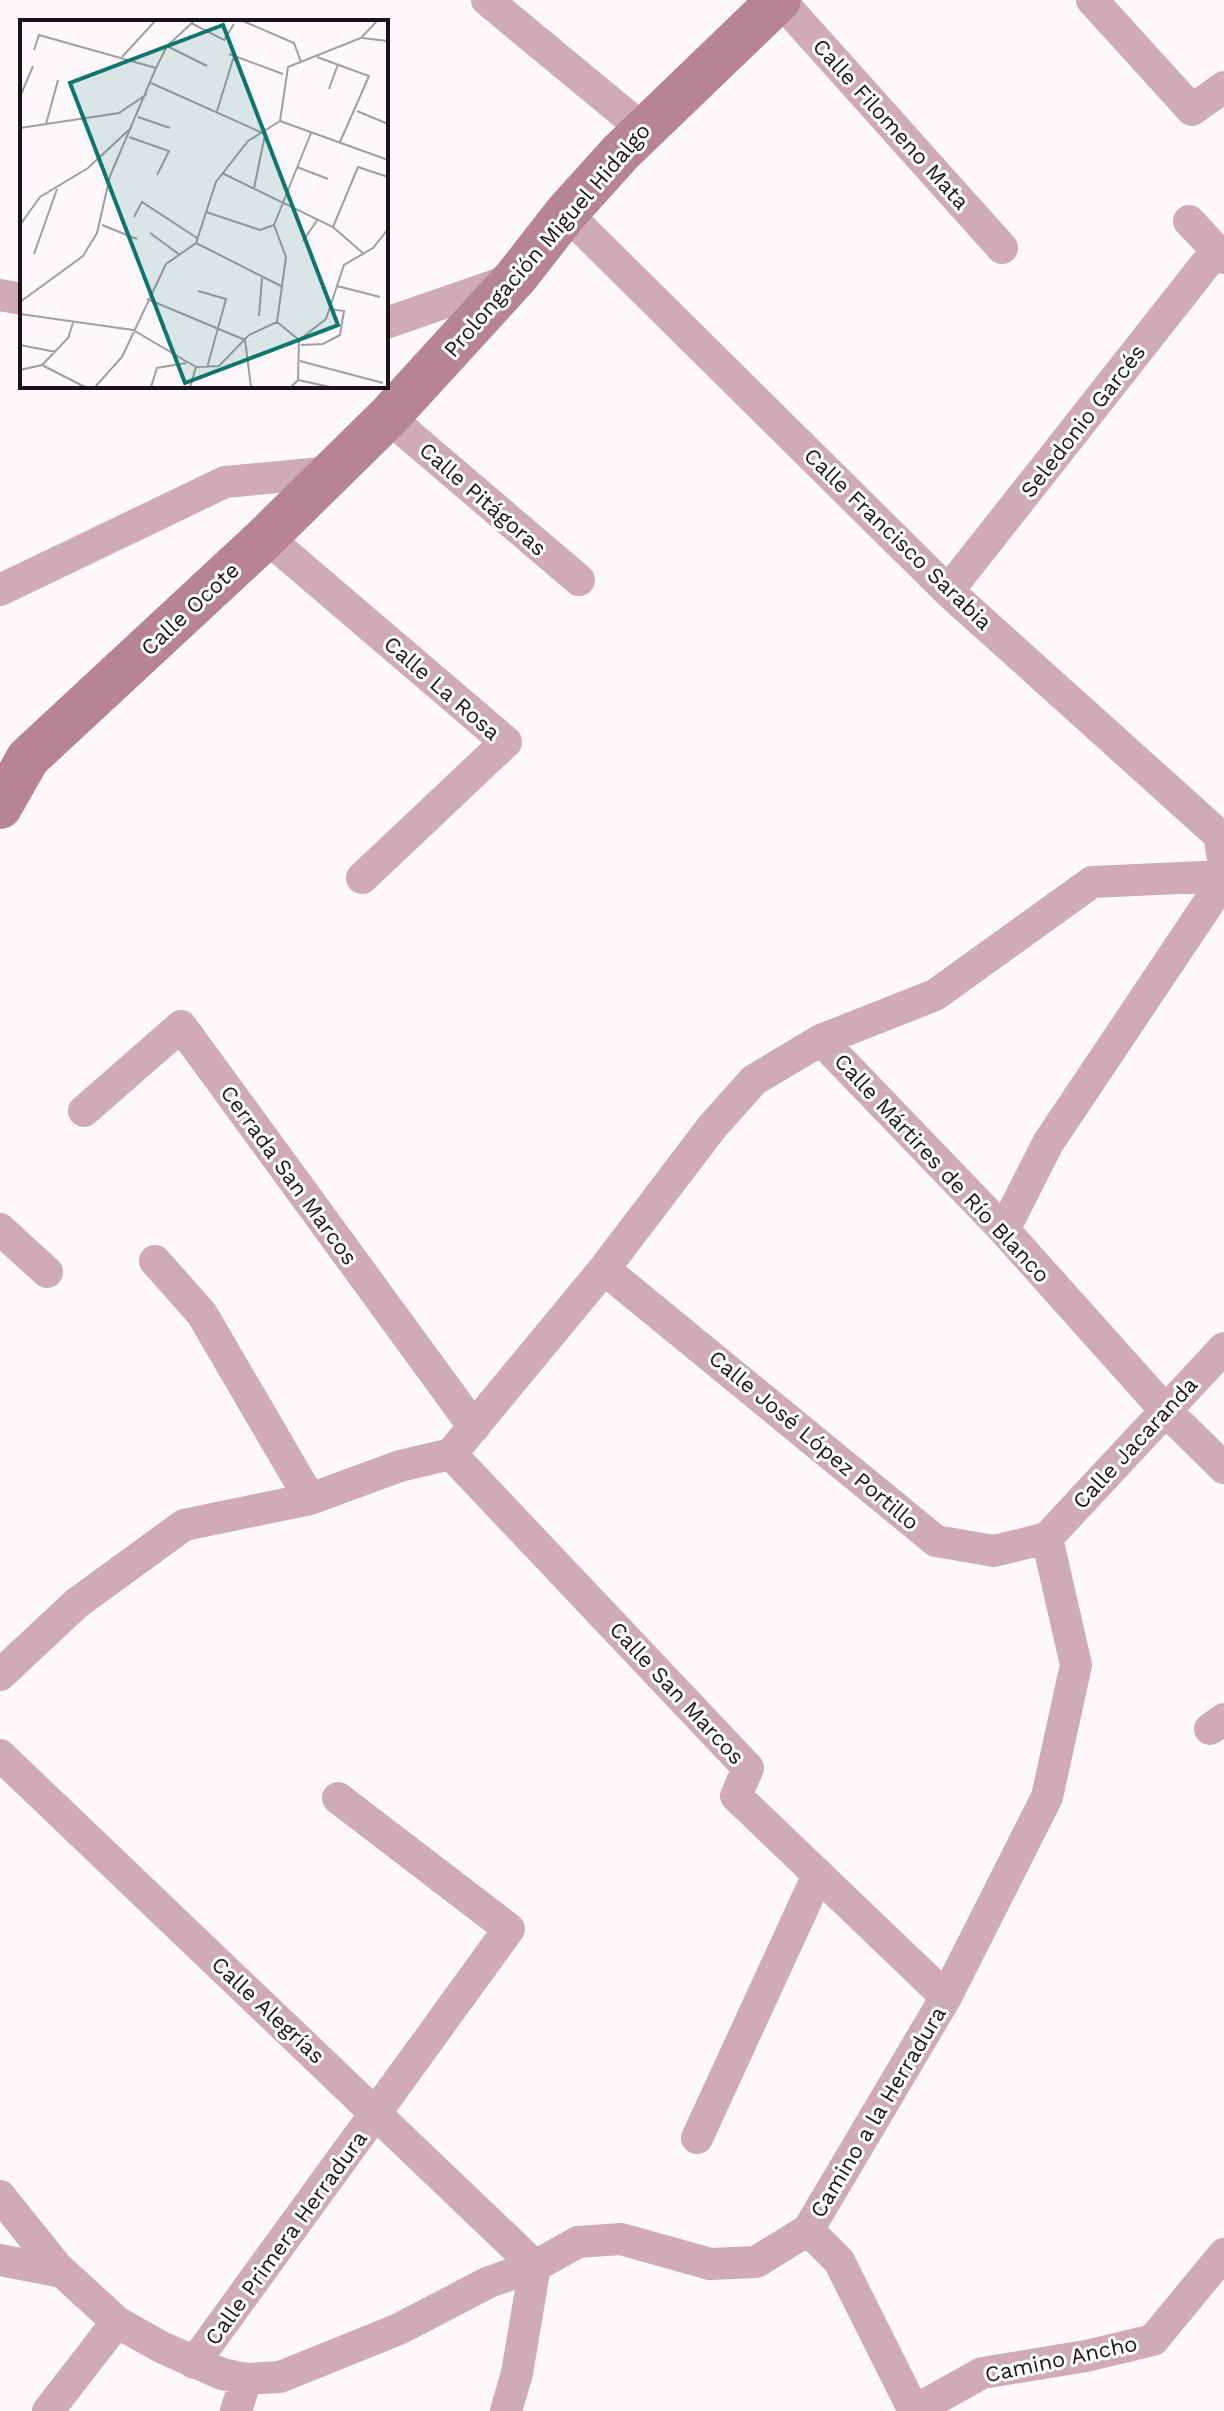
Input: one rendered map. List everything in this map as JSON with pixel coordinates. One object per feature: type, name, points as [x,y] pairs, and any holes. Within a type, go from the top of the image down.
[{"type":"street","points":[[487,0],[643,129]]},
{"type":"street","name":"Prolongación Miguel Hidalgo","points":[[388,417],[516,277],[566,213],[643,129],[779,0]]},
{"type":"street","name":"Calle Filomeno Mata","points":[[779,0],[1002,248]]},
{"type":"street","points":[[1092,0],[1192,110],[1224,87]]},
{"type":"street","name":"Calle Francisco Sarabia","points":[[566,213],[948,591],[1219,835],[1224,864]]},
{"type":"street","points":[[1189,221],[1220,254]]},
{"type":"street","name":"Seledonio Garcés","points":[[948,591],[1220,254]]},
{"type":"street","points":[[388,322],[516,277]]},
{"type":"street","points":[[0,295],[20,299]]},
{"type":"street","name":"Calle Ocote","points":[[0,807],[28,758],[266,537],[388,417]]},
{"type":"street","name":"Calle Pitágoras","points":[[388,417],[579,580]]},
{"type":"street","points":[[0,590],[225,482],[332,472]]},
{"type":"street","name":"Calle La Rosa","points":[[266,537],[506,742],[362,878]]},
{"type":"street","points":[[821,1040],[935,995],[1092,882],[1224,878]]},
{"type":"street","points":[[1004,1230],[1048,1143],[1224,878]]},
{"type":"street","name":"Cerrada San Marcos","points":[[84,1111],[181,1026],[474,1427]]},
{"type":"street","name":"Calle Mártires de Río Blanco","points":[[451,1454],[604,1269],[712,1127],[754,1080],[821,1040],[1004,1230],[1165,1410],[1224,1468]]},
{"type":"street","points":[[0,1229],[47,1272]]},
{"type":"street","points":[[155,1261],[202,1314],[310,1499]]},
{"type":"street","name":"Calle José López Portillo","points":[[604,1269],[936,1541],[994,1551],[1047,1538]]},
{"type":"street","name":"Calle Jacaranda","points":[[1047,1538],[1224,1348]]},
{"type":"street","points":[[0,1675],[77,1603],[184,1525],[310,1499],[400,1466],[451,1454]]},
{"type":"street","name":"Calle San Marcos","points":[[451,1454],[748,1768],[736,1796],[946,1997]]},
{"type":"street","name":"Camino a la Herradura","points":[[221,2372],[280,2377],[399,2329],[489,2282],[535,2266],[578,2242],[621,2239],[710,2264],[756,2262],[808,2230],[946,1997],[1047,1797],[1076,1665],[1047,1538]]},
{"type":"street","name":"Calle Alegrías","points":[[0,1755],[535,2266]]},
{"type":"street","name":"Calle Primera Herradura","points":[[221,2372],[377,2113],[509,1929],[338,1798]]},
{"type":"street","points":[[697,2138],[818,1875]]},
{"type":"street","points":[[0,2196],[62,2272],[117,2322],[221,2372],[236,2411]]},
{"type":"street","name":"Camino Ancho","points":[[808,2230],[839,2261],[914,2411],[982,2373],[1086,2356],[1153,2340],[1214,2284],[1224,2254]]},
{"type":"street","points":[[0,2260],[62,2272]]},
{"type":"street","points":[[506,2411],[517,2373],[535,2266]]},
{"type":"street","points":[[48,2411],[117,2322]]}]
